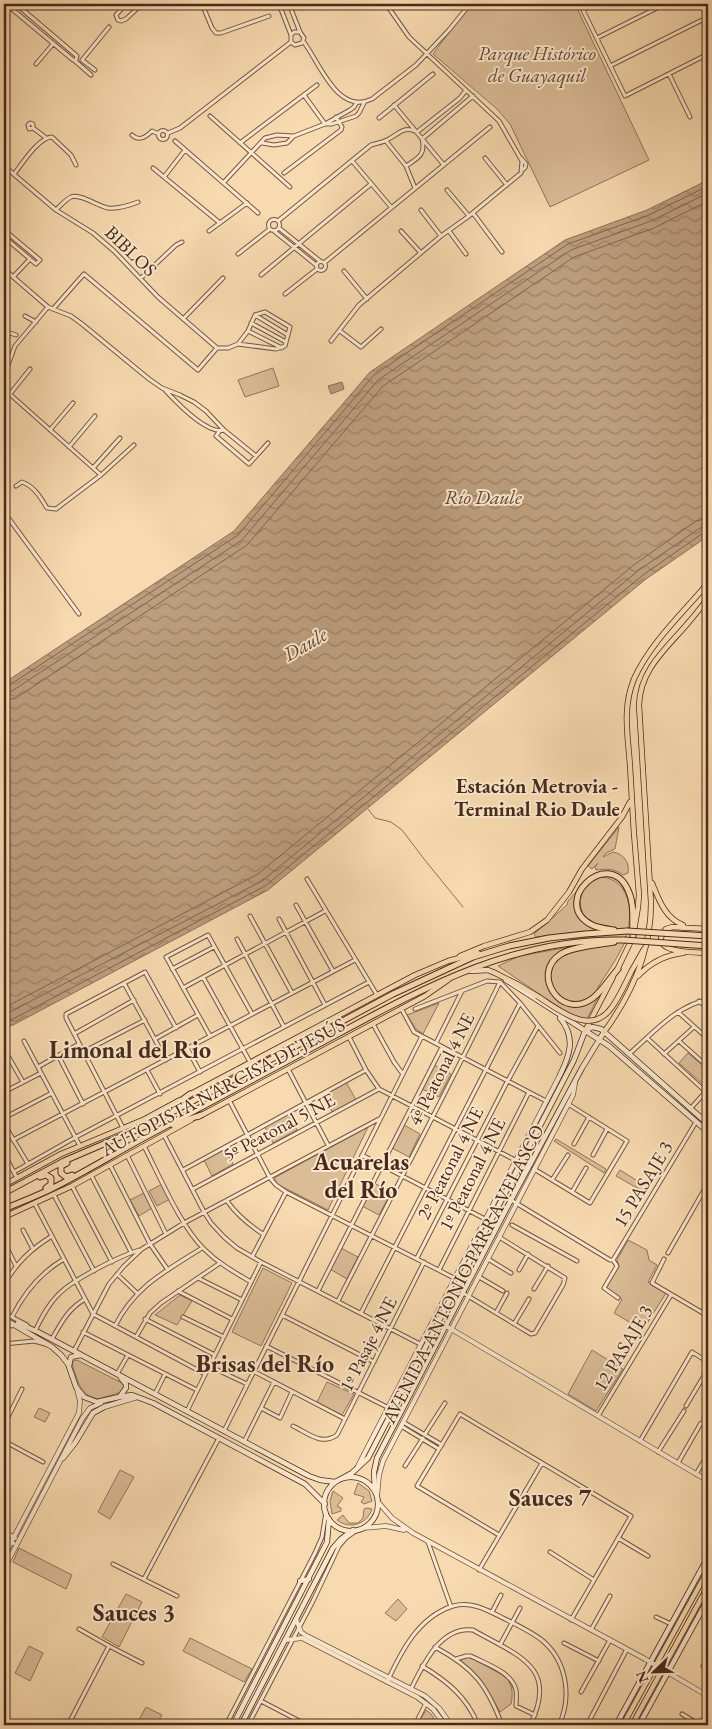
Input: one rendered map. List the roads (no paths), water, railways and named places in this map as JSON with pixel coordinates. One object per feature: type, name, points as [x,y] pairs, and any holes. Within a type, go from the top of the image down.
[{"type":"highway","points":[[627,931],[592,925],[584,920],[577,904],[578,893],[585,882],[603,874],[616,877],[626,885],[631,898],[633,936]]},
{"type":"highway","name":"AUTOPISTA NARCISA DE JESÚS","points":[[4,1193],[64,1161],[152,1123],[442,970],[490,951],[568,936],[627,931],[708,936]]},
{"type":"highway","name":"AUTOPISTA NARCISA DE JESÚS","points":[[4,1209],[48,1190],[96,1165],[398,1002],[460,974],[513,954],[568,942],[600,940],[708,946]]},
{"type":"highway","points":[[618,969],[593,998],[580,1004],[567,1003],[558,998],[552,991],[549,981],[551,964],[565,952],[624,940]]},
{"type":"highway","points":[[152,1123],[190,1094]]},
{"type":"highway","points":[[156,1131],[201,1115]]},
{"type":"highway","points":[[88,1150],[82,1156],[63,1165],[60,1168],[61,1173],[68,1177],[87,1166],[96,1165]]},
{"type":"highway","points":[[18,1185],[27,1184],[43,1175],[48,1175],[51,1178],[50,1186],[32,1194],[25,1200]]},
{"type":"main road","points":[[585,1031],[618,969],[633,936],[636,924],[639,895],[626,722],[626,708],[630,689],[649,653],[708,583]]},
{"type":"main road","points":[[604,1032],[614,1018],[642,964],[651,914],[640,718],[641,692],[647,674],[656,657],[708,598]]},
{"type":"main road","points":[[448,961],[484,946],[530,932],[547,920],[573,888],[586,863],[622,817],[629,805],[631,796]]},
{"type":"main road","points":[[650,879],[666,913],[676,922],[690,927]]},
{"type":"main road","points":[[708,929],[690,927],[669,928],[664,931],[662,937],[663,944],[669,949],[708,953]]},
{"type":"main road","points":[[460,974],[481,970],[493,972],[517,984],[573,1018],[582,1021],[592,1020],[610,1010],[647,944]]},
{"type":"main road","name":"AUTOPISTA NARCISA DE JESÚS","points":[[4,1185],[61,1154],[145,1119],[415,975],[448,961],[490,951]]},
{"type":"main road","points":[[631,986],[640,974],[651,965],[669,956],[690,952]]},
{"type":"main road","points":[[493,972],[599,1039],[708,1132]]},
{"type":"main road","name":"AUTOPISTA NARCISA DE JESÚS","points":[[4,1217],[91,1176],[201,1115],[425,996],[453,977]]},
{"type":"main road","points":[[556,1013],[568,1029],[570,1044],[567,1060],[560,1075]]},
{"type":"main road","points":[[585,1031],[594,1027],[604,1032],[708,1123]]},
{"type":"main road","name":"AVENIDA ANTONIO PARRA VELASCO","points":[[341,1479],[352,1473],[368,1458],[439,1323],[476,1242],[574,1060],[585,1031]]},
{"type":"main road","name":"AVENIDA ANTONIO PARRA VELASCO","points":[[375,1491],[374,1472],[377,1458],[511,1200],[582,1068],[604,1032]]},
{"type":"main road","points":[[560,1075],[574,1060]]},
{"type":"main road","points":[[4,1317],[37,1330],[308,1476],[335,1482]]},
{"type":"main road","points":[[4,1317],[52,1347],[64,1358],[76,1387],[84,1397],[97,1402],[104,1402],[119,1396],[125,1392],[126,1386],[118,1375]]},
{"type":"main road","points":[[434,1320],[439,1323]]},
{"type":"main road","points":[[435,1348],[440,1352]]},
{"type":"main road","points":[[69,1367],[71,1358],[76,1355],[83,1356]]},
{"type":"main road","points":[[430,1358],[435,1361]]},
{"type":"main road","points":[[119,1396],[138,1397],[153,1403],[305,1484],[325,1504]]},
{"type":"main road","points":[[63,1458],[75,1443],[93,1413],[104,1407],[138,1397]]},
{"type":"main road","points":[[348,1477],[361,1479],[371,1485],[375,1491],[378,1500],[377,1510],[374,1518],[363,1528],[344,1530],[336,1526],[329,1519],[325,1504],[327,1493],[335,1482],[348,1477]]},
{"type":"main road","points":[[233,1725],[327,1542],[329,1519]]},
{"type":"main road","points":[[241,1725],[333,1548],[337,1542],[355,1530]]},
{"type":"main road","points":[[616,1725],[708,1557]]},
{"type":"main road","points":[[623,1725],[708,1570]]},
{"type":"main road","points":[[300,1581],[308,1579]]},
{"type":"main road","points":[[632,1725],[708,1586]]},
{"type":"main road","points":[[639,1725],[708,1599]]},
{"type":"street","points":[[6,4],[91,75]]},
{"type":"street","points":[[16,4],[95,70]]},
{"type":"street","points":[[126,4],[116,15],[118,20],[126,19],[142,4]]},
{"type":"street","points":[[202,4],[216,33],[221,33],[269,16]]},
{"type":"street","points":[[278,4],[291,36],[291,42]]},
{"type":"street","points":[[289,4],[303,35],[303,40],[326,80],[345,98],[364,103],[416,66],[470,4]]},
{"type":"street","points":[[331,341],[359,305],[521,172],[520,158],[499,121],[408,37],[386,4]]},
{"type":"street","points":[[580,4],[625,96],[708,54]]},
{"type":"street","points":[[583,10],[595,4]]},
{"type":"street","points":[[597,38],[665,4]]},
{"type":"street","points":[[610,66],[708,17]]},
{"type":"street","points":[[29,23],[33,18]]},
{"type":"street","points":[[82,60],[109,27]]},
{"type":"street","points":[[291,36],[294,32],[300,32]]},
{"type":"street","points":[[291,42],[298,45],[303,40]]},
{"type":"street","points":[[132,135],[135,138],[141,138],[152,131],[159,134],[159,137],[164,140],[166,139],[168,133],[180,128],[291,42]]},
{"type":"street","points":[[36,64],[53,44]]},
{"type":"street","points":[[75,61],[77,56]]},
{"type":"street","points":[[380,118],[433,74]]},
{"type":"street","points":[[669,74],[690,117]]},
{"type":"street","points":[[240,143],[317,85]]},
{"type":"street","points":[[278,222],[371,145],[386,141],[396,133],[407,130],[417,132],[460,98],[466,90]]},
{"type":"street","points":[[304,95],[325,124]]},
{"type":"street","points":[[422,139],[473,96]]},
{"type":"street","points":[[224,182],[265,138],[270,136],[294,136],[325,124],[354,108],[357,102]]},
{"type":"street","points":[[325,124],[339,122],[359,113],[364,103]]},
{"type":"street","points":[[394,105],[443,164]]},
{"type":"street","points":[[210,116],[290,188]]},
{"type":"street","points":[[284,173],[341,130],[342,128],[336,117]]},
{"type":"street","points":[[407,130],[408,122]]},
{"type":"street","points":[[285,294],[490,126]]},
{"type":"street","points":[[34,128],[45,137],[52,137],[72,155],[76,165]]},
{"type":"street","points":[[422,128],[428,134]]},
{"type":"street","points":[[159,134],[163,130],[168,133]]},
{"type":"street","points":[[262,142],[274,145],[287,143],[294,136]]},
{"type":"street","points":[[14,174],[45,137]]},
{"type":"street","points":[[406,166],[422,153],[424,147],[422,139]]},
{"type":"street","points":[[175,141],[258,213]]},
{"type":"street","points":[[386,141],[406,166],[415,188]]},
{"type":"street","points":[[164,177],[186,150]]},
{"type":"street","points":[[485,158],[507,185]]},
{"type":"street","points":[[353,161],[390,207]]},
{"type":"street","name":"BIBLOS","points":[[4,166],[56,210],[93,233],[142,278],[158,297],[217,348]]},
{"type":"street","points":[[153,168],[220,223]]},
{"type":"street","points":[[262,275],[371,184]]},
{"type":"street","points":[[447,190],[469,216]]},
{"type":"street","points":[[56,210],[71,197],[78,196],[110,208],[124,207],[138,202]]},
{"type":"street","points":[[210,231],[246,204]]},
{"type":"street","points":[[421,210],[441,236]]},
{"type":"street","points":[[473,213],[502,252]]},
{"type":"street","points":[[276,220],[278,222],[279,228],[322,262],[324,270],[319,270],[272,230],[269,226],[270,222],[276,220]]},
{"type":"street","points":[[238,254],[272,230],[279,228]]},
{"type":"street","points":[[4,230],[9,234],[23,246],[40,260],[36,264],[4,238],[9,234]]},
{"type":"street","points":[[402,231],[422,253]]},
{"type":"street","points":[[449,231],[466,254]]},
{"type":"street","points":[[142,278],[176,245],[182,242]]},
{"type":"street","points":[[19,250],[23,246]]},
{"type":"street","points":[[13,277],[30,259]]},
{"type":"street","points":[[4,269],[48,308],[71,316],[82,324],[162,388],[200,422],[215,431],[224,430]]},
{"type":"street","points":[[344,271],[367,299]]},
{"type":"street","points":[[53,309],[84,274],[198,370],[217,348],[228,348],[238,344],[276,349],[282,348],[286,346],[288,326],[266,312],[255,315],[248,331],[238,344]]},
{"type":"street","points":[[183,319],[223,278]]},
{"type":"street","points":[[4,376],[15,346],[48,308]]},
{"type":"street","points":[[255,315],[288,335]]},
{"type":"street","points":[[25,316],[36,322]]},
{"type":"street","points":[[251,323],[286,342]]},
{"type":"street","points":[[340,330],[361,347],[381,329]]},
{"type":"street","points":[[4,331],[16,335]]},
{"type":"street","points":[[248,331],[282,348]]},
{"type":"street","points":[[10,394],[30,369]]},
{"type":"street","points":[[162,388],[194,402],[256,456]]},
{"type":"street","points":[[4,389],[101,475]]},
{"type":"street","points":[[50,430],[74,403]]},
{"type":"street","points":[[69,447],[95,416]]},
{"type":"street","points":[[219,432],[216,436],[249,464],[268,443]]},
{"type":"street","points":[[93,468],[120,438]]},
{"type":"street","points":[[16,486],[26,482],[37,493],[47,508],[51,510],[56,509],[101,475],[134,445]]},
{"type":"street","points":[[4,512],[79,614]]},
{"type":"street","points":[[307,879],[377,995]]},
{"type":"street","points":[[296,905],[333,971]]},
{"type":"street","points":[[183,988],[325,911]]},
{"type":"street","points":[[250,916],[292,993]]},
{"type":"street","points":[[278,919],[325,1005]]},
{"type":"street","points":[[210,1036],[166,957],[208,935],[252,1014]]},
{"type":"street","points":[[237,939],[284,1027]]},
{"type":"street","points":[[172,969],[214,947]]},
{"type":"street","points":[[13,1140],[355,960]]},
{"type":"street","points":[[123,1128],[66,1018],[66,1013],[142,972],[147,974],[176,1028]]},
{"type":"street","points":[[203,977],[250,1062]]},
{"type":"street","points":[[415,1009],[488,981],[500,982],[520,1003],[560,1053]]},
{"type":"street","points":[[14,1172],[76,1137],[369,982]]},
{"type":"street","name":"4º Peatonal 4 NE","points":[[338,1301],[500,982]]},
{"type":"street","points":[[124,983],[166,1060]]},
{"type":"street","points":[[436,1044],[463,990]]},
{"type":"street","points":[[74,1034],[134,1000]]},
{"type":"street","points":[[629,1054],[678,1012],[690,1004],[708,1000]]},
{"type":"street","points":[[699,1001],[708,1009]]},
{"type":"street","points":[[361,1313],[520,1003]]},
{"type":"street","points":[[401,1008],[414,1032],[546,1101]]},
{"type":"street","points":[[678,1012],[708,1039]]},
{"type":"street","points":[[155,1039],[198,1015]]},
{"type":"street","points":[[83,1052],[145,1020]]},
{"type":"street","points":[[372,1024],[402,1073]]},
{"type":"street","name":"2º Peatonal 4 NE","points":[[417,1258],[477,1139],[538,1026]]},
{"type":"street","points":[[664,1054],[694,1027]]},
{"type":"street","points":[[348,1036],[366,1070],[379,1089],[516,1160]]},
{"type":"street","points":[[224,1431],[422,1036]]},
{"type":"street","points":[[647,1038],[707,1090],[691,1108]]},
{"type":"street","points":[[24,1041],[80,1146]]},
{"type":"street","points":[[678,1041],[708,1067]]},
{"type":"street","points":[[38,1067],[79,1044]]},
{"type":"street","points":[[318,1291],[442,1047]]},
{"type":"street","points":[[187,1048],[200,1072]]},
{"type":"street","points":[[4,1049],[23,1082]]},
{"type":"street","points":[[58,1055],[83,1104]]},
{"type":"street","name":"AVENIDA ANTONIO PARRA VELASCO","points":[[378,1500],[379,1475],[383,1461],[568,1104],[582,1068]]},
{"type":"street","points":[[288,1069],[328,1145]]},
{"type":"street","points":[[147,1070],[160,1094]]},
{"type":"street","points":[[183,1170],[366,1070]]},
{"type":"street","points":[[4,1085],[5,1091],[41,1073]]},
{"type":"street","name":"AVENIDA ANTONIO PARRA VELASCO","points":[[352,1473],[360,1463],[454,1278],[476,1242],[485,1218],[560,1075]]},
{"type":"street","name":"5º Peatonal 5 NE","points":[[193,1189],[379,1089]]},
{"type":"street","name":"1º Peatonal 4 NE","points":[[439,1270],[529,1092]]},
{"type":"street","points":[[4,1118],[52,1093]]},
{"type":"street","points":[[229,1100],[270,1178],[276,1185],[286,1192],[454,1278]]},
{"type":"street","points":[[534,1170],[590,1203],[627,1141],[568,1104]]},
{"type":"street","points":[[574,1144],[589,1117]]},
{"type":"street","points":[[74,1351],[117,1274],[142,1249],[204,1212],[380,1119]]},
{"type":"street","name":"15 PASAJE 3","points":[[613,1260],[696,1122]]},
{"type":"street","points":[[4,1124],[28,1164]]},
{"type":"street","points":[[593,1155],[607,1129]]},
{"type":"street","points":[[164,1135],[204,1212],[224,1237],[261,1262],[420,1344]]},
{"type":"street","points":[[144,1146],[184,1223],[202,1248],[220,1263],[251,1282]]},
{"type":"street","points":[[127,1155],[166,1234]]},
{"type":"street","points":[[362,1155],[485,1218]]},
{"type":"street","points":[[552,1180],[568,1155]]},
{"type":"street","points":[[4,1156],[17,1178]]},
{"type":"street","points":[[110,1165],[150,1244],[168,1270]]},
{"type":"street","points":[[572,1192],[586,1168]]},
{"type":"street","points":[[91,1176],[131,1252]]},
{"type":"street","points":[[668,1253],[708,1183]]},
{"type":"street","points":[[72,1186],[112,1262]]},
{"type":"street","points":[[252,1257],[286,1192]]},
{"type":"street","points":[[54,1195],[94,1271]]},
{"type":"street","points":[[511,1200],[610,1260],[613,1260],[617,1266],[604,1288],[618,1298]]},
{"type":"street","points":[[227,1201],[241,1217],[263,1234]]},
{"type":"street","points":[[35,1204],[93,1314],[205,1374]]},
{"type":"street","points":[[512,1225],[577,1261]]},
{"type":"street","points":[[23,1230],[34,1249]]},
{"type":"street","points":[[4,1283],[16,1266],[34,1249],[52,1236]]},
{"type":"street","points":[[463,1293],[533,1334],[566,1281],[565,1277],[499,1237]]},
{"type":"street","points":[[4,1242],[16,1266]]},
{"type":"street","points":[[116,1326],[124,1310],[137,1293],[202,1248]]},
{"type":"street","points":[[4,1317],[12,1317],[37,1330],[58,1294],[75,1281],[131,1252],[142,1249]]},
{"type":"street","points":[[519,1270],[528,1254]]},
{"type":"street","points":[[12,1317],[28,1290],[40,1276],[51,1266],[64,1259]]},
{"type":"street","points":[[488,1259],[511,1273]]},
{"type":"street","points":[[664,1259],[652,1283],[708,1316]]},
{"type":"street","points":[[187,1412],[261,1262]]},
{"type":"street","name":"1º Pasaje 4 NE","points":[[293,1426],[321,1440],[337,1435],[424,1262]]},
{"type":"street","points":[[136,1337],[145,1319],[161,1303],[220,1263]]},
{"type":"street","points":[[534,1289],[548,1266]]},
{"type":"street","points":[[117,1274],[137,1293]]},
{"type":"street","points":[[479,1277],[503,1291]]},
{"type":"street","points":[[198,1278],[242,1300]]},
{"type":"street","points":[[178,1291],[232,1319]]},
{"type":"street","points":[[496,1313],[507,1293]]},
{"type":"street","name":"12 PASAJE 3","points":[[598,1416],[671,1295]]},
{"type":"street","points":[[52,1339],[73,1306],[85,1299]]},
{"type":"street","points":[[514,1324],[529,1299]]},
{"type":"street","points":[[282,1315],[374,1362]]},
{"type":"street","points":[[183,1317],[224,1337]]},
{"type":"street","points":[[145,1319],[215,1355]]},
{"type":"street","points":[[446,1326],[708,1481]]},
{"type":"street","points":[[83,1332],[197,1390]]},
{"type":"street","points":[[4,1344],[34,1341],[52,1347]]},
{"type":"street","points":[[266,1346],[388,1407]]},
{"type":"street","points":[[640,1441],[692,1352],[708,1362]]},
{"type":"street","points":[[118,1375],[128,1355]]},
{"type":"street","points":[[210,1366],[247,1384]]},
{"type":"street","points":[[686,1406],[708,1369]]},
{"type":"street","points":[[253,1371],[345,1419]]},
{"type":"street","points":[[155,1394],[165,1374]]},
{"type":"street","points":[[244,1442],[274,1382]]},
{"type":"street","points":[[4,1556],[79,1413],[80,1401],[76,1387]]},
{"type":"street","points":[[4,1425],[22,1389]]},
{"type":"street","points":[[261,1408],[280,1418],[292,1392]]},
{"type":"street","points":[[4,1569],[87,1411],[93,1406],[104,1402]]},
{"type":"street","points":[[425,1434],[445,1403]]},
{"type":"street","points":[[658,1452],[684,1411]]},
{"type":"street","points":[[704,1418],[708,1411]]},
{"type":"street","points":[[500,1535],[417,1486],[460,1414],[631,1516],[571,1620]]},
{"type":"street","points":[[678,1463],[701,1423]]},
{"type":"street","points":[[402,1424],[425,1434],[441,1447]]},
{"type":"street","points":[[402,1424],[422,1438],[441,1447]]},
{"type":"street","points":[[144,1579],[219,1438]]},
{"type":"street","points":[[405,1466],[422,1438]]},
{"type":"street","points":[[4,1441],[43,1462]]},
{"type":"street","points":[[696,1474],[708,1454]]},
{"type":"street","points":[[479,1570],[542,1463]]},
{"type":"street","points":[[378,1500],[392,1518],[413,1534]]},
{"type":"street","points":[[226,1725],[322,1537],[326,1512]]},
{"type":"street","points":[[363,1528],[386,1526],[413,1534],[651,1662],[708,1696]]},
{"type":"street","points":[[248,1725],[294,1638],[339,1546],[355,1530]]},
{"type":"street","points":[[4,1532],[19,1540]]},
{"type":"street","points":[[4,1538],[17,1545]]},
{"type":"street","points":[[618,1538],[648,1556]]},
{"type":"street","points":[[428,1542],[451,1607]]},
{"type":"street","points":[[550,1552],[594,1580]]},
{"type":"street","points":[[113,1564],[177,1596]]},
{"type":"street","points":[[492,1612],[501,1595]]},
{"type":"street","points":[[591,1630],[610,1596]]},
{"type":"street","points":[[388,1680],[404,1649],[418,1629],[435,1615],[451,1607],[478,1606],[541,1639],[552,1650],[560,1665],[566,1685],[565,1706],[559,1725]]},
{"type":"street","points":[[500,1645],[520,1608]]},
{"type":"street","points":[[656,1617],[672,1625]]},
{"type":"street","points":[[296,1619],[299,1628],[305,1635],[426,1703],[445,1725]]},
{"type":"street","points":[[78,1629],[142,1662]]},
{"type":"street","points":[[411,1689],[422,1666],[435,1647],[458,1631],[465,1629],[473,1630],[522,1658],[533,1670],[539,1680],[540,1697],[530,1725]]},
{"type":"street","points":[[286,1640],[302,1638],[388,1680],[411,1689],[434,1703],[444,1713],[451,1725]]},
{"type":"street","points":[[580,1692],[610,1640]]},
{"type":"street","points":[[564,1643],[599,1661]]},
{"type":"street","points":[[68,1725],[109,1646]]},
{"type":"street","points":[[435,1647],[456,1659],[473,1672],[487,1691],[502,1725]]},
{"type":"street","points":[[587,1725],[627,1649]]},
{"type":"street","points":[[456,1659],[470,1656],[506,1675],[516,1689],[516,1706],[535,1715]]},
{"type":"street","points":[[422,1666],[443,1679],[459,1693],[470,1708],[478,1725]]},
{"type":"street","points":[[703,1666],[708,1669]]},
{"type":"street","points":[[261,1702],[306,1725]]},
{"type":"street","points":[[415,1725],[426,1703]]},
{"type":"street","points":[[682,1714],[700,1725],[708,1711]]},
{"type":"water","name":"Río Daule","points":[[708,180],[708,536],[646,579],[268,890],[13,1025],[4,1027],[4,683],[234,531],[370,372],[565,240],[647,210]]},
{"type":"water","points":[[342,382],[344,389],[331,394],[328,386]]},
{"type":"waterway","points":[[368,809],[375,818],[391,822],[402,830],[463,907]]},
{"type":"district","name":"Estación Metrovia - Terminal Rio Daule","points":[[537,798]]},
{"type":"district","name":"Limonal del Rio","points":[[130,1049]]},
{"type":"district","name":"Acuarelas del Río","points":[[361,1175]]},
{"type":"district","name":"Brisas del Río","points":[[265,1363]]},
{"type":"district","name":"Sauces 7","points":[[550,1497]]},
{"type":"district","name":"Sauces 3","points":[[134,1612]]},
{"type":"park label","name":"Parque Histórico de Guayaquil","points":[[537,64]]},
{"type":"water label","name":"Daule","points":[[305,644]]}]
